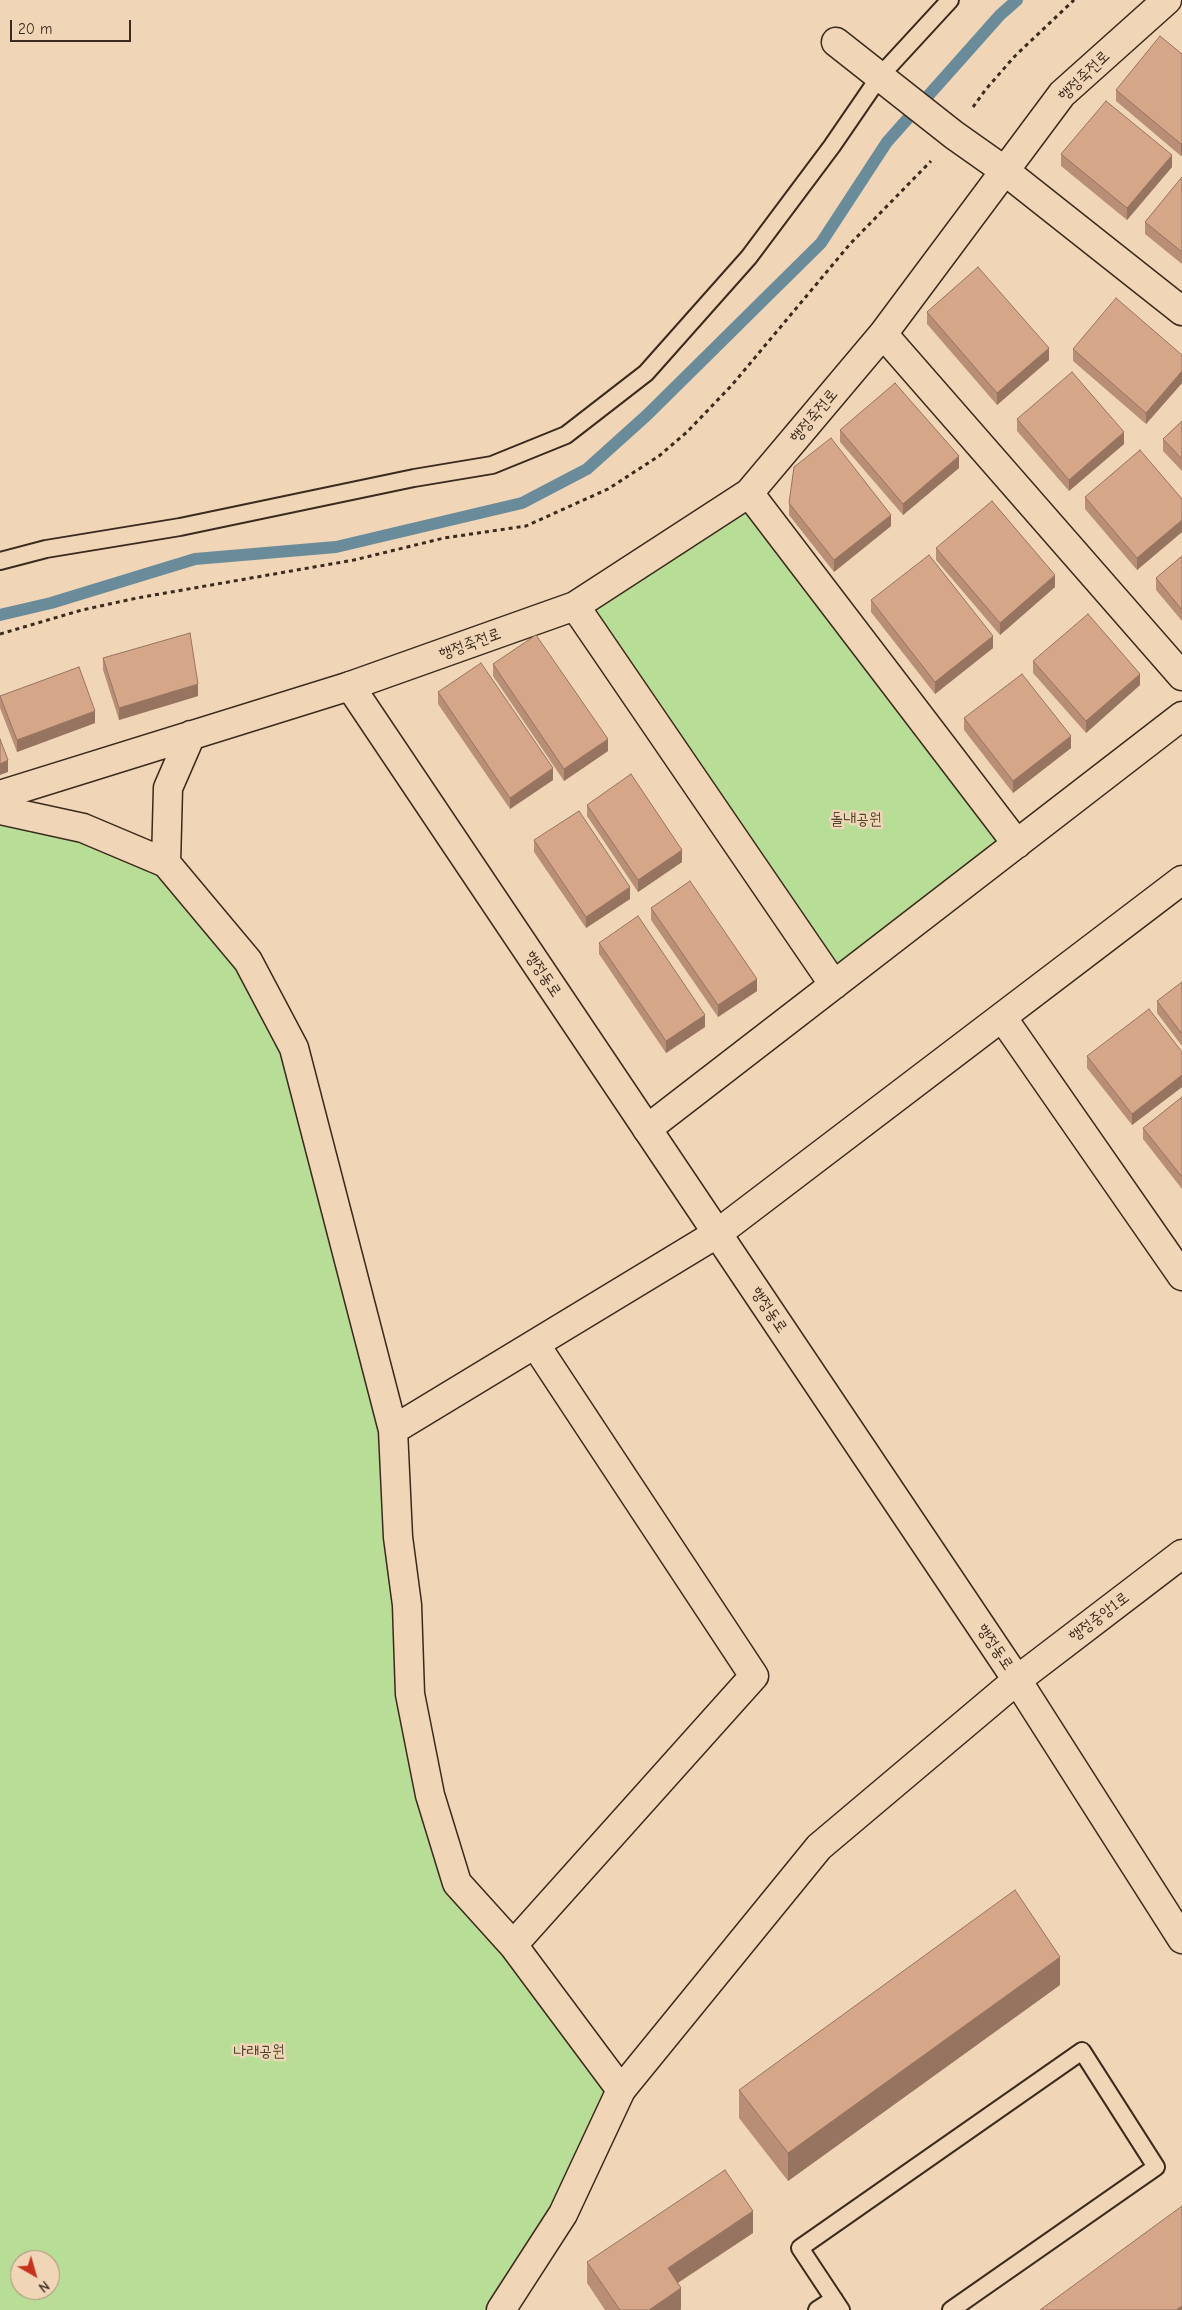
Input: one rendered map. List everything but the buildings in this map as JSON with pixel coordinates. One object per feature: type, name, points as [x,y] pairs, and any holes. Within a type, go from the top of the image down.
[{"type":"street","name":"행정죽전로","points":[[0,795],[350,686],[575,606],[749,493],[883,334],[1062,94],[1167,0]]},
{"type":"street","points":[[1174,0],[1182,6]]},
{"type":"street","points":[[836,42],[947,130],[1005,172],[1182,310]]},
{"type":"street","points":[[883,334],[1182,676]]},
{"type":"street","points":[[749,493],[1016,844]]},
{"type":"street","points":[[575,606],[834,985]]},
{"type":"street","name":"행정동로","points":[[350,686],[1016,1680],[1182,1939]]},
{"type":"street","points":[[647,1129],[1182,716]]},
{"type":"street","points":[[166,863],[168,788],[191,735]]},
{"type":"street","points":[[0,810],[83,828],[166,863],[248,960],[294,1048],[393,1430],[398,1536],[407,1605],[410,1694],[430,1795],[457,1883],[513,1945],[621,2090]]},
{"type":"street","points":[[393,1430],[718,1233],[1182,880]]},
{"type":"street","points":[[1002,1017],[1180,1269]]},
{"type":"street","points":[[513,1945],[754,1676],[535,1344]]},
{"type":"street","name":"행정중앙1로","points":[[501,2310],[563,2214],[621,2090],[819,1847],[1016,1680],[1182,1554]]},
{"type":"lane","points":[[0,561],[46,549],[180,527],[414,478],[492,465],[566,435],[646,373],[749,257],[832,146],[888,83],[950,0]]},
{"type":"lane","points":[[817,2310],[838,2304],[800,2248],[1082,2051],[1156,2167],[951,2310]]},
{"type":"green space","name":"돌내공원","points":[[749,493],[1017,844],[834,985],[575,606]]},
{"type":"green space","name":"나래공원","points":[[0,810],[166,863],[294,1048],[393,1430],[407,1605],[457,1883],[621,2090],[501,2310],[0,2310]]},
{"type":"waterway","points":[[0,615],[51,603],[195,559],[336,547],[522,503],[587,469],[647,415],[821,243],[887,142],[1000,15],[1017,0]]}]
